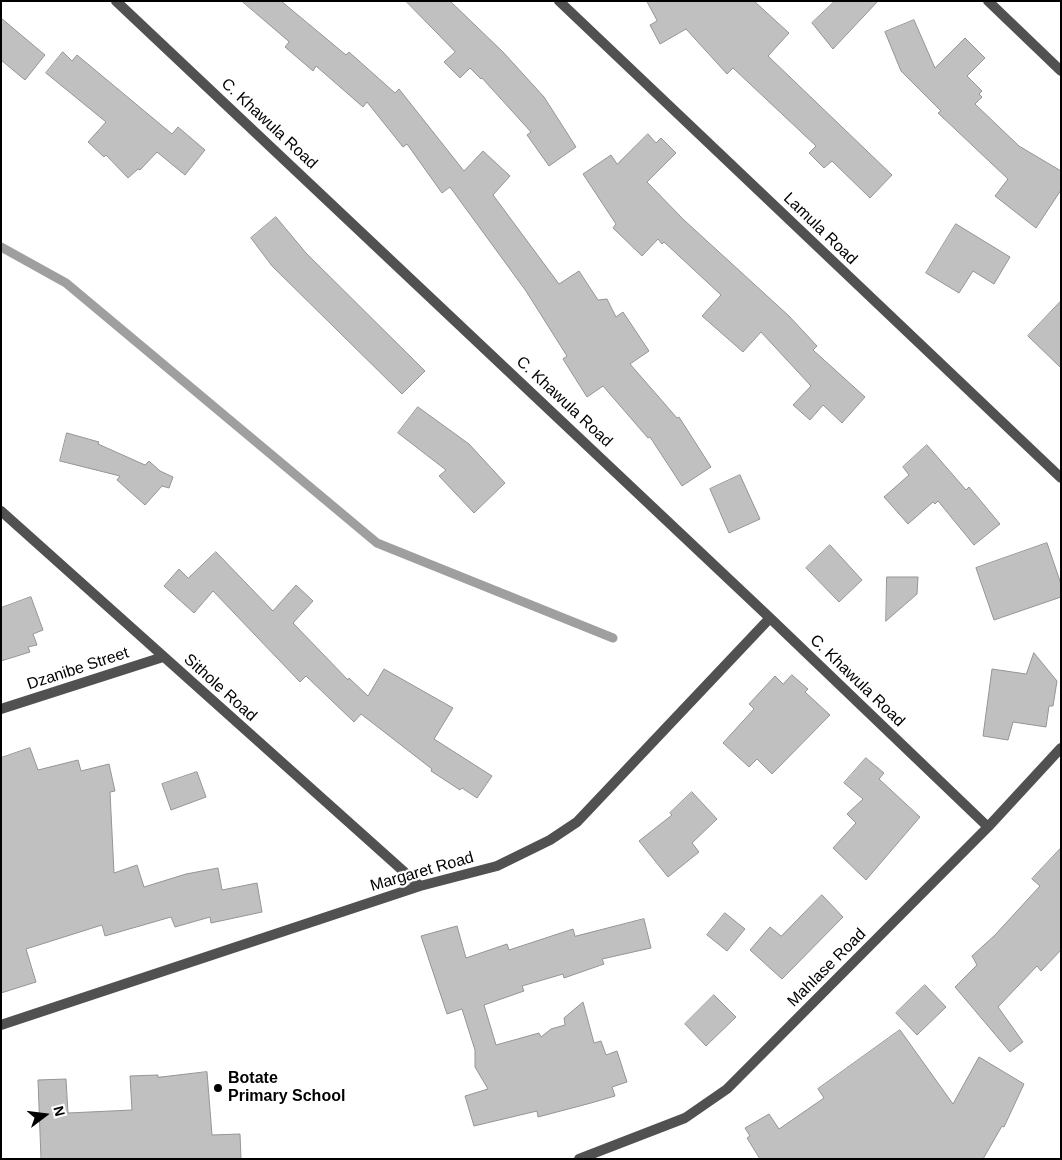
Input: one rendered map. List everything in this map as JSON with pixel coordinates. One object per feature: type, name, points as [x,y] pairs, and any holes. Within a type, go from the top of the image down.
[{"type":"street","name":"C. Khawula Road","points":[[116,1],[770,618],[988,827]]},
{"type":"street","name":"Lamula Road","points":[[559,1],[1061,478]]},
{"type":"street","points":[[988,1],[1061,71]]},
{"type":"street","name":"Sithole Road","points":[[1,511],[420,886]]},
{"type":"street","name":"Margaret Road","points":[[1,1025],[420,886],[497,866],[550,840],[577,822],[770,618]]},
{"type":"street","name":"Dzanibe Street","points":[[1,709],[163,657]]},
{"type":"street","name":"Mahlase Road","points":[[579,1159],[685,1118],[727,1088],[988,827],[1061,748]]},
{"type":"building","points":[[242,1],[281,1],[346,55],[349,52],[395,93],[399,89],[464,171],[483,151],[510,176],[493,195],[559,284],[579,271],[598,300],[607,299],[616,317],[623,312],[649,351],[630,364],[677,418],[679,417],[711,467],[682,486],[650,437],[648,438],[603,386],[587,397],[563,359],[567,356],[526,291],[450,187],[442,193],[407,144],[403,147],[367,102],[363,107],[316,66],[313,71],[285,47],[289,42]]},
{"type":"building","points":[[406,1],[450,1],[503,52],[544,97],[576,147],[549,166],[527,135],[531,132],[482,78],[470,68],[460,78],[444,62],[455,52]]},
{"type":"building","points":[[647,1],[754,1],[789,33],[768,56],[892,175],[870,198],[832,161],[824,168],[809,153],[816,146],[733,68],[727,74],[686,29],[660,44],[650,25],[657,21]]},
{"type":"building","points":[[835,1],[878,1],[833,49],[812,23]]},
{"type":"building","points":[[1,18],[45,55],[25,80],[1,60]]},
{"type":"building","points":[[914,20],[935,68],[965,38],[985,58],[967,76],[982,91],[979,94],[982,97],[975,104],[1019,146],[1061,171],[1061,190],[1036,228],[995,196],[1008,179],[938,113],[941,111],[901,71],[885,32]]},
{"type":"building","points":[[63,52],[72,61],[77,55],[172,134],[178,127],[205,150],[185,175],[157,152],[140,170],[138,169],[128,178],[106,155],[104,157],[88,142],[106,122],[46,73]]},
{"type":"building","points":[[648,134],[656,143],[661,138],[676,153],[647,182],[684,220],[789,316],[817,346],[813,350],[865,397],[842,423],[823,405],[810,420],[793,405],[811,386],[761,332],[743,352],[702,316],[721,295],[664,242],[662,244],[658,239],[642,256],[613,228],[616,224],[583,174],[611,155],[617,164]]},
{"type":"building","points":[[276,217],[306,253],[425,371],[402,394],[272,266],[251,238]]},
{"type":"building","points":[[956,224],[1010,257],[994,284],[973,271],[959,293],[926,273]]},
{"type":"building","points":[[1061,301],[1061,368],[1028,336]]},
{"type":"building","points":[[418,407],[469,444],[505,483],[474,513],[439,476],[446,470],[398,433]]},
{"type":"building","points":[[67,433],[99,442],[98,444],[145,465],[149,461],[160,471],[173,477],[169,488],[162,486],[145,505],[117,480],[120,476],[60,461]]},
{"type":"building","points":[[927,445],[966,490],[969,487],[1000,524],[974,545],[938,501],[935,504],[933,502],[908,524],[884,497],[909,475],[903,467]]},
{"type":"building","points":[[740,475],[760,519],[729,533],[710,489]]},
{"type":"building","points":[[1047,543],[1061,584],[1061,597],[994,620],[976,568]]},
{"type":"building","points":[[830,545],[862,580],[839,602],[806,568]]},
{"type":"building","points":[[216,552],[273,611],[296,585],[313,601],[293,623],[348,680],[349,678],[368,696],[384,669],[453,708],[434,739],[492,776],[477,798],[462,788],[460,790],[431,771],[432,769],[361,714],[354,722],[306,676],[300,682],[213,591],[194,613],[164,586],[179,569],[188,578]]},
{"type":"building","points":[[887,577],[918,577],[917,594],[886,621]]},
{"type":"building","points":[[31,597],[43,630],[33,634],[37,645],[28,647],[30,652],[1,661],[1,608]]},
{"type":"building","points":[[1034,653],[1057,681],[1053,706],[1049,706],[1046,727],[1013,722],[1008,740],[983,736],[992,669],[1026,674]]},
{"type":"building","points":[[792,675],[808,689],[805,692],[830,715],[772,774],[757,759],[749,767],[723,743],[754,709],[749,704],[775,676],[783,684]]},
{"type":"building","points":[[30,748],[38,770],[78,760],[81,771],[109,764],[115,791],[110,792],[114,873],[137,865],[144,887],[186,874],[218,868],[222,890],[257,883],[262,912],[211,923],[210,917],[175,927],[171,917],[105,936],[102,925],[26,949],[36,982],[1,993],[1,758]]},
{"type":"building","points":[[866,758],[884,773],[879,779],[920,817],[866,880],[833,848],[856,823],[847,814],[863,799],[844,783]]},
{"type":"building","points":[[197,772],[206,797],[171,810],[162,784]]},
{"type":"building","points":[[692,792],[717,819],[692,843],[699,852],[668,877],[639,841],[672,815],[670,813]]},
{"type":"building","points":[[1061,848],[1061,950],[1041,971],[1037,966],[998,1007],[1023,1042],[1010,1052],[955,987],[977,965],[972,956],[995,935],[1040,886],[1032,879]]},
{"type":"building","points":[[822,895],[843,917],[782,979],[750,950],[770,927],[781,936]]},
{"type":"building","points":[[725,913],[745,929],[727,951],[707,935]]},
{"type":"building","points":[[644,919],[651,948],[602,959],[604,964],[564,978],[563,974],[522,986],[524,991],[484,1005],[496,1045],[539,1033],[541,1037],[551,1029],[565,1025],[564,1018],[583,1002],[594,1043],[601,1041],[606,1055],[617,1051],[627,1082],[612,1087],[615,1096],[591,1103],[538,1117],[537,1111],[474,1126],[465,1096],[488,1089],[475,1067],[475,1050],[462,1009],[447,1014],[421,936],[457,926],[466,958],[507,944],[509,950],[573,929],[575,936]]},
{"type":"building","points":[[925,985],[946,1007],[917,1035],[896,1013]]},
{"type":"building","points":[[714,995],[736,1017],[706,1046],[685,1024]]},
{"type":"building","points":[[900,1030],[953,1104],[979,1057],[1024,1084],[1004,1127],[1002,1126],[983,1159],[760,1159],[747,1138],[750,1136],[745,1128],[769,1114],[779,1129],[824,1098],[818,1089]]},
{"type":"building","points":[[207,1072],[212,1135],[240,1134],[241,1159],[41,1159],[38,1080],[66,1079],[68,1113],[132,1110],[130,1076],[158,1075],[158,1077]]},
{"type":"waterway","points":[[1,247],[66,283],[377,543],[613,638]]},
{"type":"place","name":"Botate Primary School","points":[[218,1088]]}]
